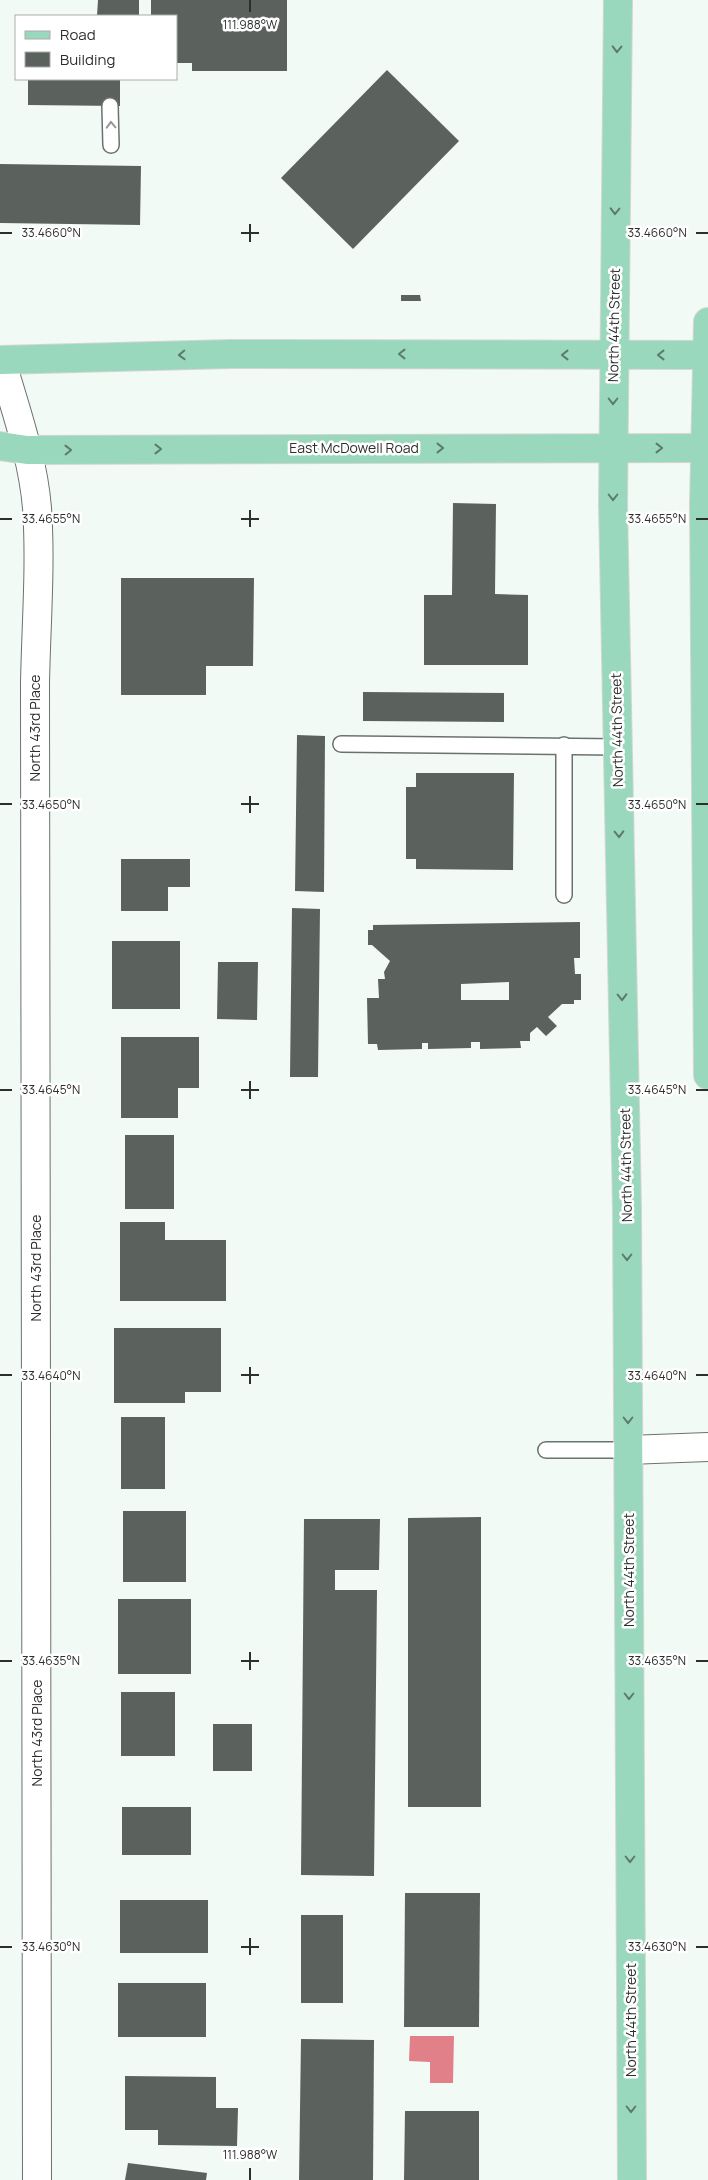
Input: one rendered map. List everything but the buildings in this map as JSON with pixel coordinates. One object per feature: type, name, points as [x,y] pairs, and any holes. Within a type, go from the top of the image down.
[{"type":"main road","name":"North 44th Street","points":[[618,0],[613,448],[626,1199],[632,2180]]},
{"type":"main road","points":[[708,322],[704,505],[708,1075]]},
{"type":"main road","points":[[0,360],[231,354],[708,355]]},
{"type":"main road","name":"East McDowell Road","points":[[0,446],[27,450],[706,448]]},
{"type":"street","name":"North 43rd Place","points":[[0,360],[27,450],[37,507],[38,539],[35,684],[37,2180]]},
{"type":"street","points":[[628,1450],[708,1448]]},
{"type":"lane","points":[[110,106],[112,145]]},
{"type":"lane","points":[[341,744],[618,747]]},
{"type":"lane","points":[[564,745],[564,895]]},
{"type":"lane","points":[[546,1450],[628,1450]]},
{"type":"shaded area","points":[[410,2036],[454,2036],[453,2083],[430,2083],[430,2062],[409,2061]]}]
